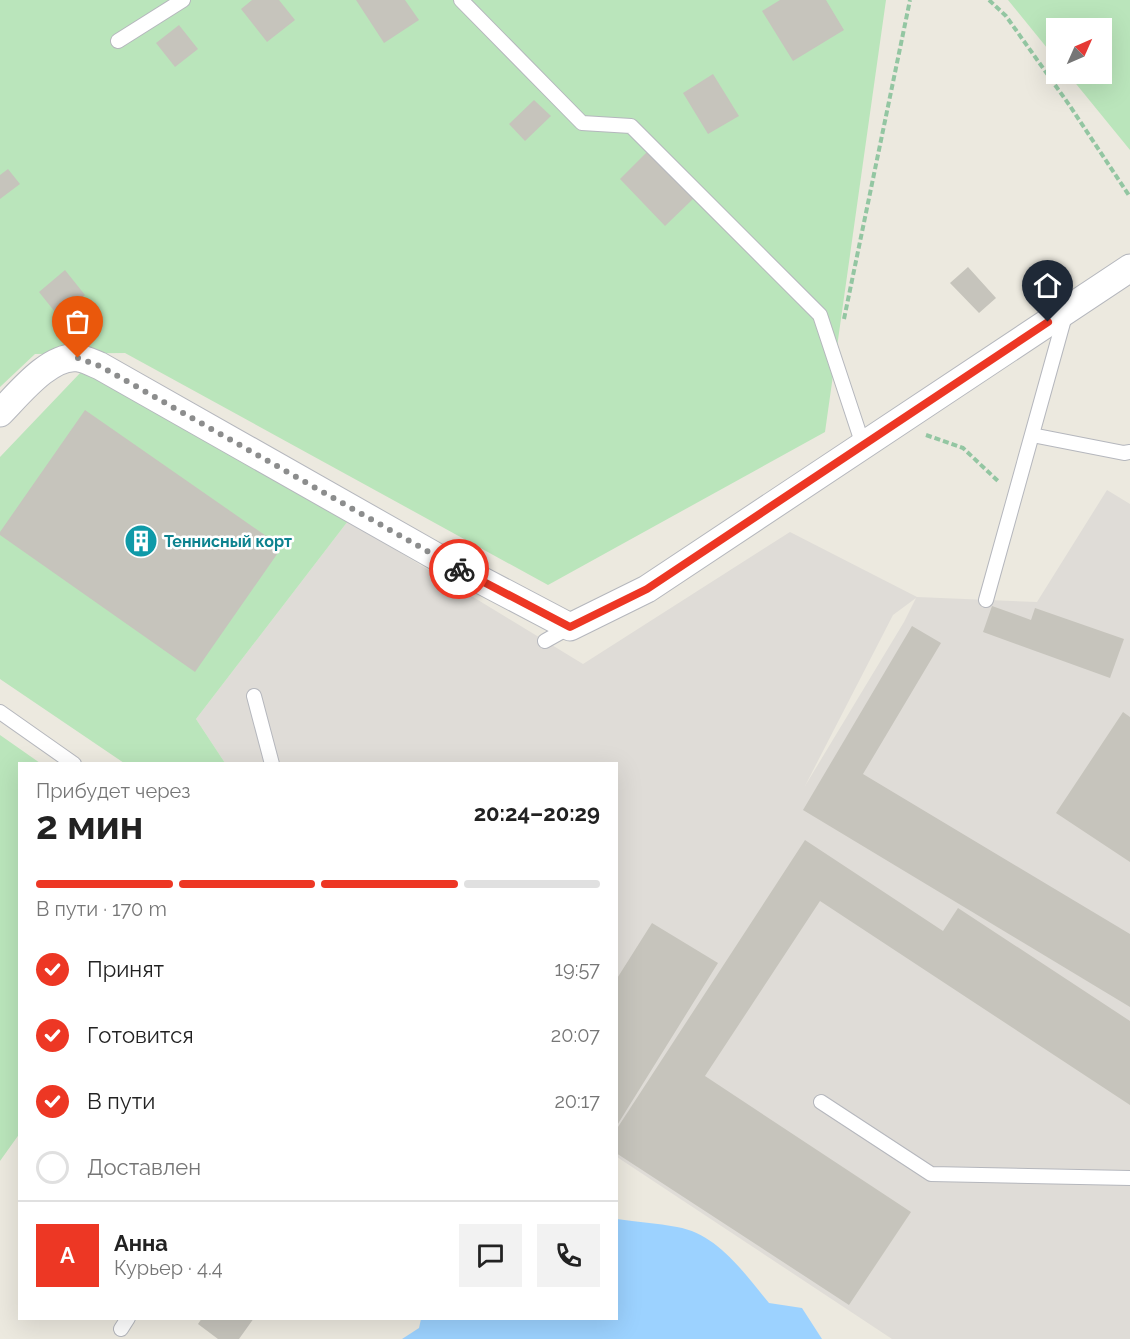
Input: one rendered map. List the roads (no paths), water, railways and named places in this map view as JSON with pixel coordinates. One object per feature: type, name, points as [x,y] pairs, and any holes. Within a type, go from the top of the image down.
[{"type":"street","points":[[0,413],[54,361],[78,358],[100,366],[437,557],[570,627],[647,589],[1130,268]]},
{"type":"lane","points":[[118,41],[183,0]]},
{"type":"lane","points":[[461,0],[582,123],[631,126],[820,315],[863,445]]},
{"type":"lane","points":[[986,600],[1067,310]]},
{"type":"lane","points":[[1032,435],[1124,453],[1130,452]]},
{"type":"lane","points":[[545,640],[570,627]]},
{"type":"lane","points":[[254,696],[271,762]]},
{"type":"lane","points":[[0,712],[72,762]]},
{"type":"lane","points":[[821,1102],[932,1174],[1130,1178]]},
{"type":"water","points":[[618,1219],[677,1227],[705,1238],[729,1256],[769,1303],[802,1308],[822,1339],[402,1339],[419,1328],[421,1320],[618,1320]]},
{"type":"place","name":"Теннисный корт","points":[[141,541]]}]
